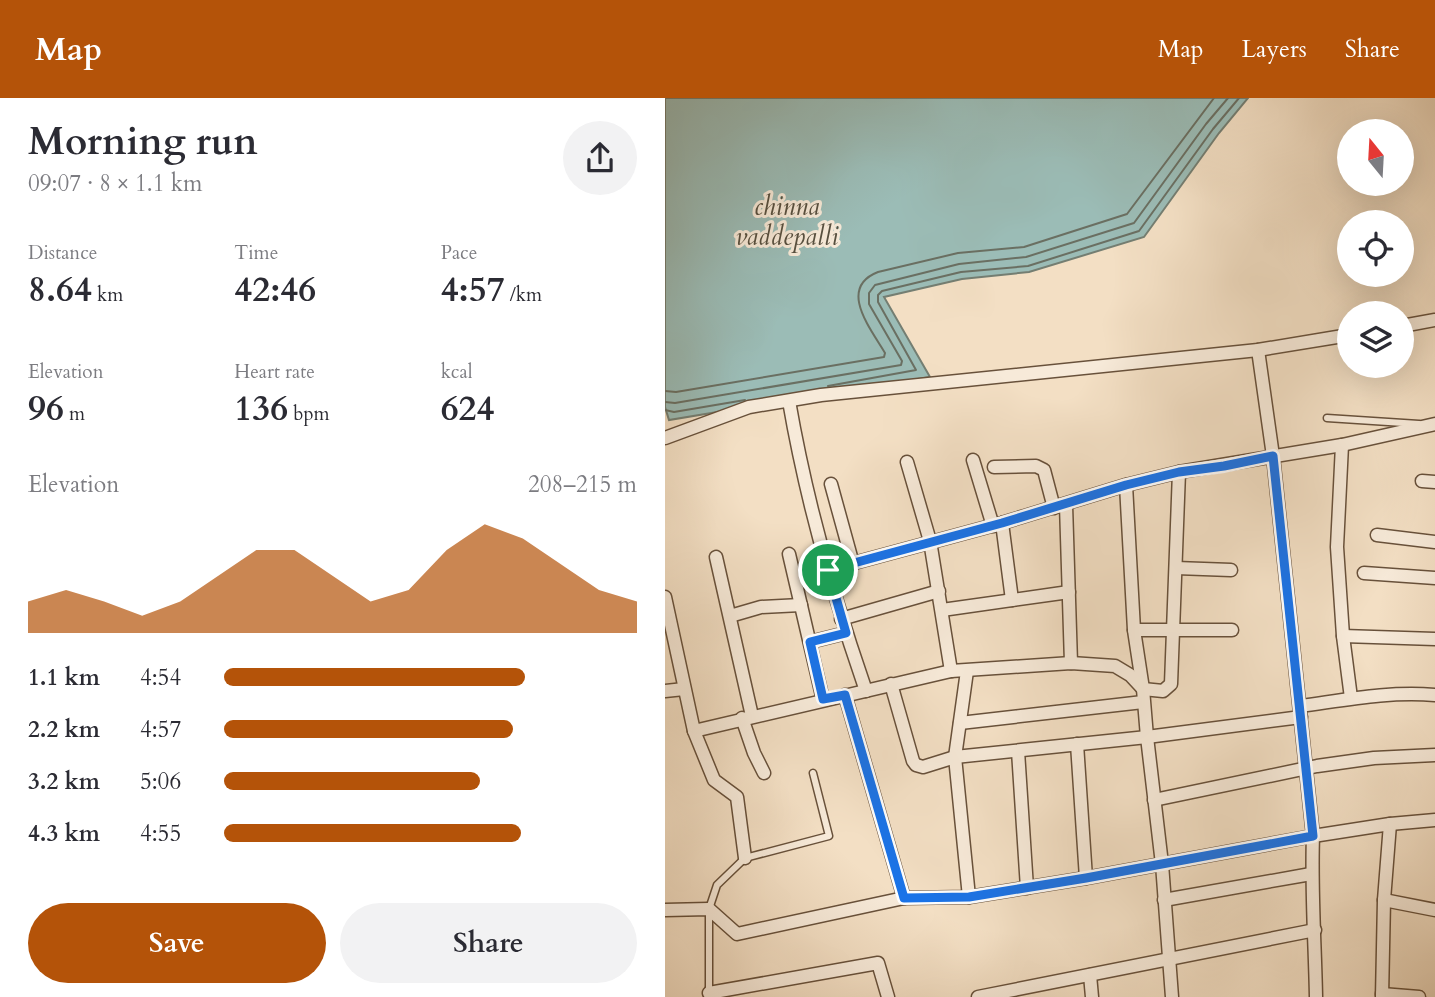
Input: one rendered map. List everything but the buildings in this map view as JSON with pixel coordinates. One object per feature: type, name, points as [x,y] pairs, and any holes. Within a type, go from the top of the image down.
[{"type":"street","points":[[1414,324],[1435,320]]},
{"type":"street","points":[[665,438],[749,407],[821,395],[1258,350],[1337,337]]},
{"type":"street","points":[[1258,350],[1273,456],[1313,836],[1311,874],[1316,997]]},
{"type":"street","points":[[789,401],[799,459],[841,619],[866,691]]},
{"type":"street","points":[[828,570],[997,525],[1126,485],[1179,472],[1342,445],[1433,424]]},
{"type":"street","points":[[1342,445],[1338,547],[1343,636],[1351,698]]},
{"type":"street","points":[[973,460],[997,525],[1012,600]]},
{"type":"street","points":[[907,462],[930,541],[951,671]]},
{"type":"street","points":[[994,467],[1036,467],[1044,471],[1060,506],[1069,592],[1071,663]]},
{"type":"street","points":[[960,723],[1143,696],[1163,691],[1171,684],[1179,472]]},
{"type":"street","points":[[831,484],[853,564]]},
{"type":"street","points":[[1126,485],[1134,630],[1162,864],[1172,997]]},
{"type":"street","points":[[1377,535],[1435,542]]},
{"type":"street","points":[[789,554],[823,699]]},
{"type":"street","points":[[716,557],[730,616],[754,753],[764,773]]},
{"type":"street","points":[[1176,568],[1231,570]]},
{"type":"street","points":[[1364,573],[1435,578]]},
{"type":"street","points":[[841,619],[939,591]]},
{"type":"street","points":[[942,610],[1069,592]]},
{"type":"street","points":[[665,597],[694,731],[714,780],[737,797],[745,859]]},
{"type":"street","points":[[730,616],[761,607],[801,605]]},
{"type":"street","points":[[1134,630],[1232,630]]},
{"type":"street","points":[[810,642],[846,633]]},
{"type":"street","points":[[1343,636],[1435,639]]},
{"type":"street","points":[[694,731],[951,671],[1071,663],[1115,666],[1130,675],[1143,696]]},
{"type":"street","points":[[967,671],[955,757],[969,897]]},
{"type":"street","points":[[891,684],[915,765],[923,767],[955,757],[1146,737],[1300,711],[1351,698],[1414,693],[1435,695]]},
{"type":"street","points":[[665,691],[684,689]]},
{"type":"street","points":[[845,695],[904,898]]},
{"type":"street","points":[[1077,744],[1086,878]]},
{"type":"street","points":[[1018,751],[1027,888]]},
{"type":"street","points":[[1154,800],[1304,769],[1374,758],[1435,755]]},
{"type":"street","points":[[665,910],[709,909],[737,934],[904,898],[969,897],[1313,836],[1435,820]]},
{"type":"street","points":[[1390,824],[1384,900],[1382,995],[1419,997]]},
{"type":"street","points":[[1164,900],[1311,874]]},
{"type":"street","points":[[1384,900],[1435,910]]},
{"type":"street","points":[[978,997],[1003,995],[1169,958],[1315,930]]},
{"type":"street","points":[[709,995],[878,963],[888,997]]},
{"type":"street","points":[[1090,975],[1092,997]]},
{"type":"lane","points":[[1327,418],[1433,424]]},
{"type":"lane","points":[[709,995],[709,909],[717,885],[745,859],[829,836],[813,774]]},
{"type":"water","name":"chinna vaddepalli","points":[[665,98],[1248,98],[1219,133],[1144,237],[1029,272],[962,279],[884,297],[930,377],[669,420],[665,407]]},
{"type":"route","points":[[1273,456],[1313,836],[969,897],[904,898],[845,695],[823,699],[810,642],[846,633],[828,570],[1066,505],[1126,485],[1179,472],[1273,456]]}]
